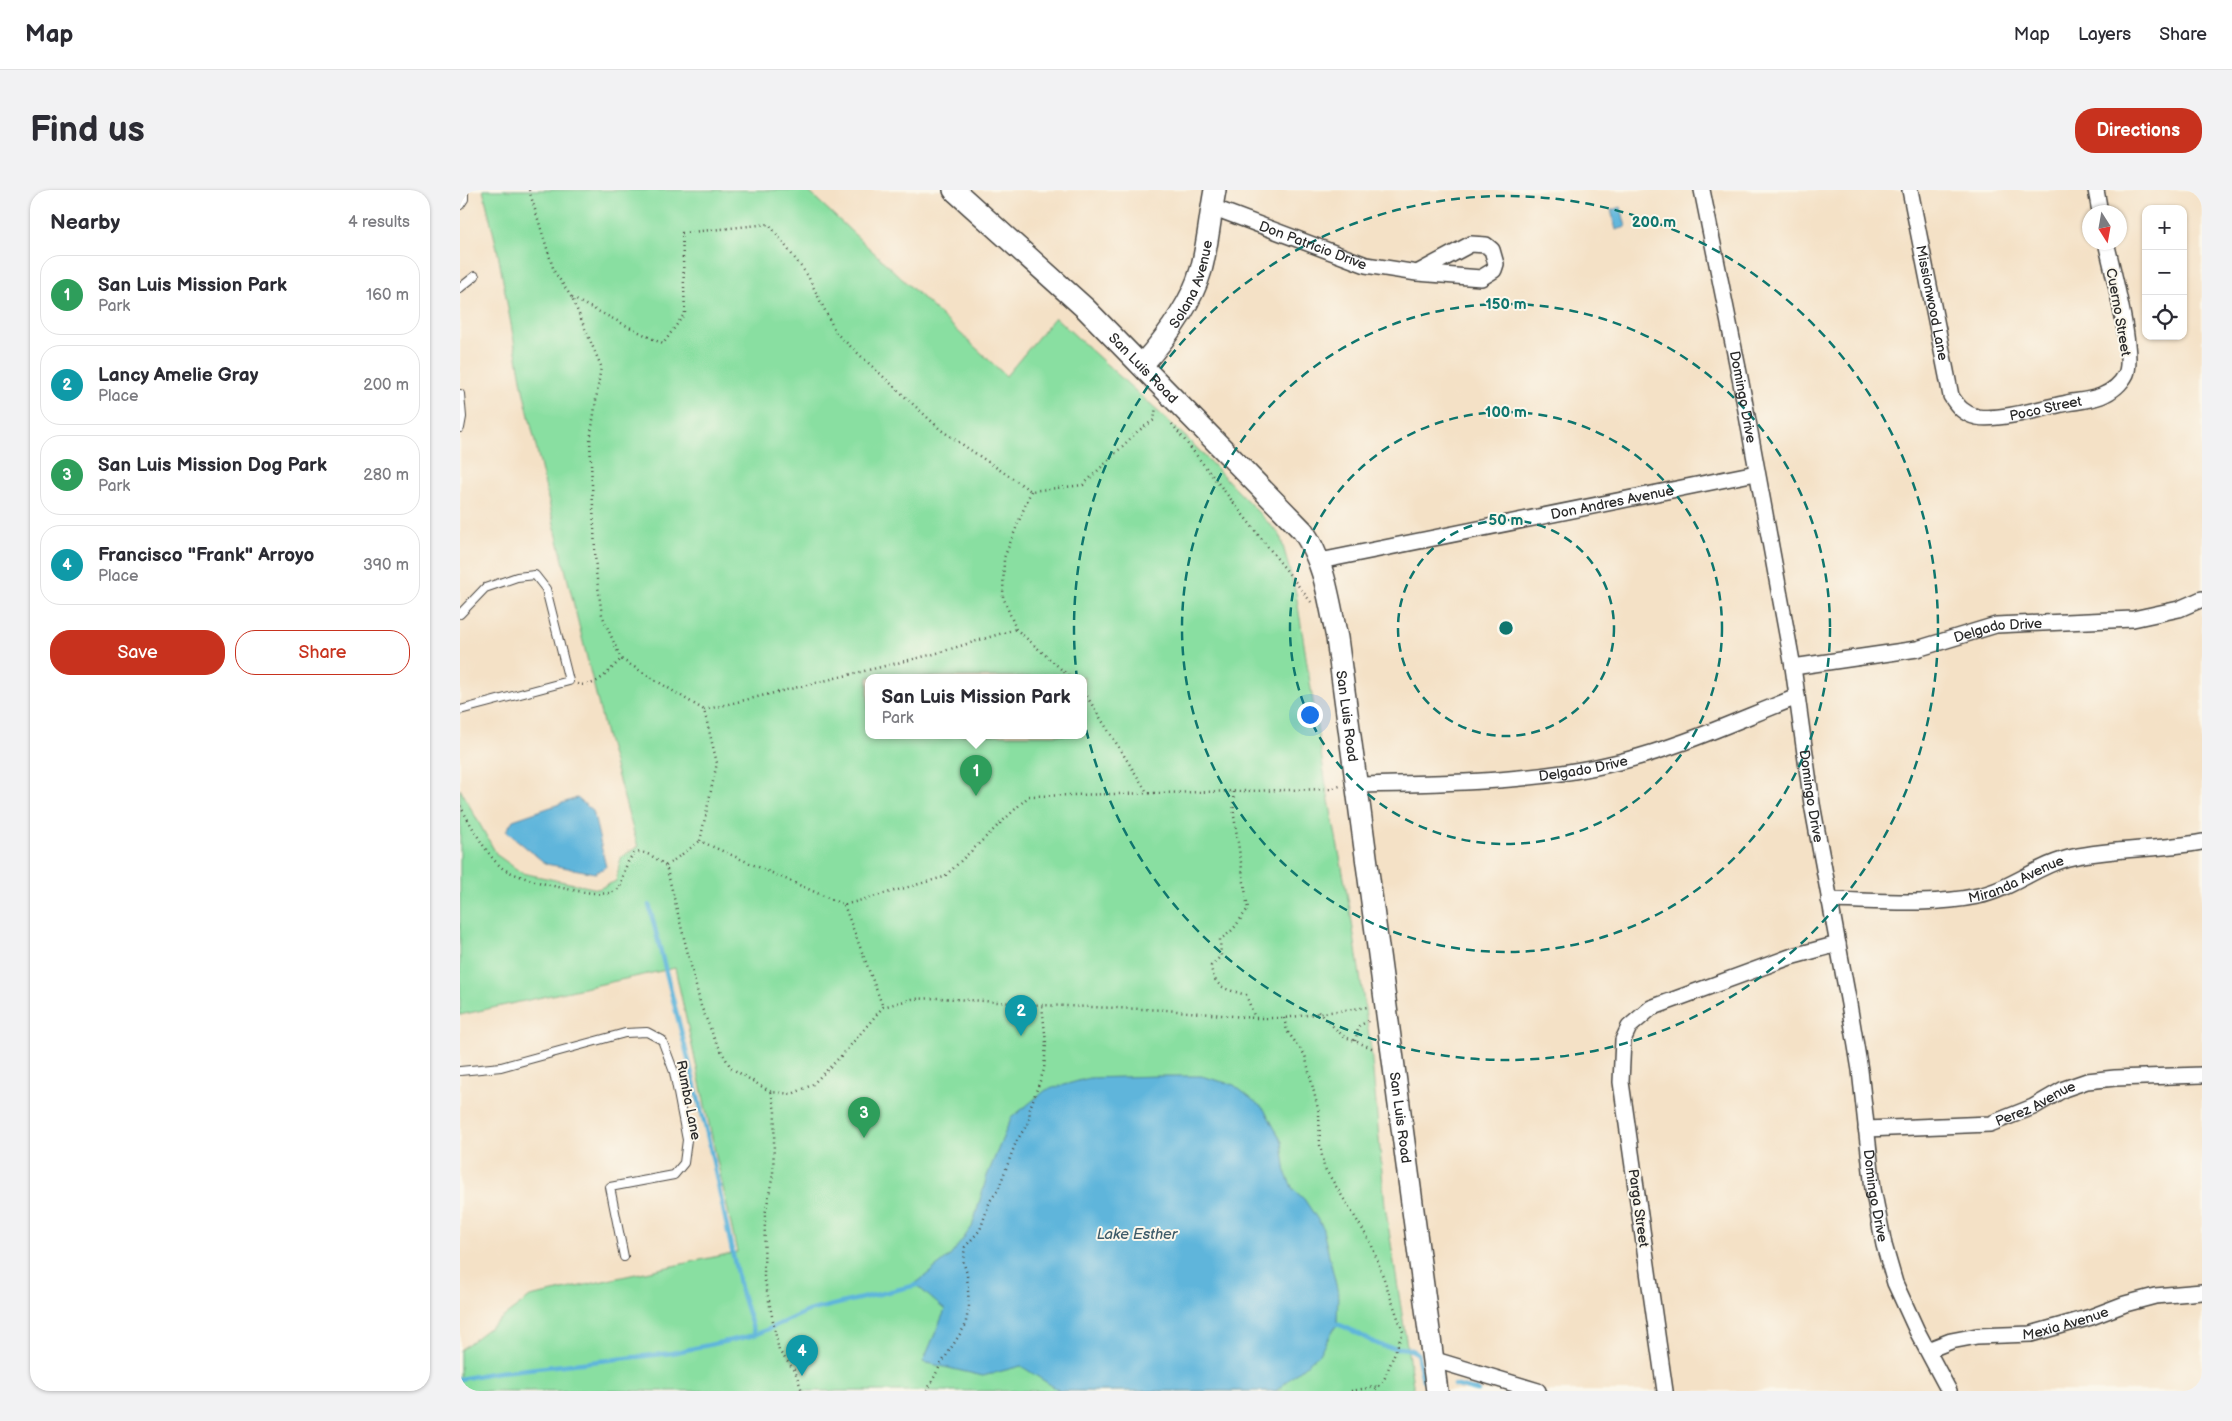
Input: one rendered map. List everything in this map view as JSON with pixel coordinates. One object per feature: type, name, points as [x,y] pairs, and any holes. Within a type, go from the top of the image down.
[{"type":"street","name":"San Luis Road","points":[[954,190],[1086,309],[1142,365],[1303,531],[1320,562],[1337,638],[1345,786],[1385,1005],[1437,1391]]},
{"type":"street","name":"Domingo Drive","points":[[1702,190],[1793,666],[1812,804],[1858,1060],[1873,1189],[1884,1246],[1895,1284],[1950,1391]]},
{"type":"street","name":"Missionwood Lane","points":[[1910,190],[1946,374],[1952,396],[1964,412]]},
{"type":"street","points":[[2096,190],[2099,205]]},
{"type":"street","name":"Solana Avenue","points":[[1142,365],[1156,349],[1182,311],[1195,285],[1201,270],[1214,199]]},
{"type":"street","name":"Don Patricio Drive","points":[[1214,199],[1366,265],[1416,273]]},
{"type":"street","name":"Cuerno Street","points":[[2108,250],[2127,344],[2127,372],[2122,380]]},
{"type":"street","name":"Poco Street","points":[[1964,412],[1987,418],[2100,396],[2115,388],[2122,380]]},
{"type":"street","name":"Don Andres Avenue","points":[[1320,562],[1756,473]]},
{"type":"street","name":"Delgado Drive","points":[[1793,666],[1917,650],[1996,625],[2134,619],[2179,609],[2202,600]]},
{"type":"street","name":"Delgado Drive","points":[[1345,786],[1481,783],[1581,771],[1672,746],[1797,697]]},
{"type":"street","name":"Miranda Avenue","points":[[1829,900],[1936,901],[1979,896],[2058,860],[2074,856],[2173,848],[2202,842]]},
{"type":"street","name":"Parga Street","points":[[1665,1391],[1622,1082],[1623,1040],[1629,1027],[1651,1008],[1790,957],[1838,944]]},
{"type":"street","name":"Perez Avenue","points":[[1866,1129],[1990,1124],[2033,1107],[2064,1089],[2087,1081],[2115,1078],[2202,1075]]},
{"type":"street","name":"Mexia Avenue","points":[[1928,1350],[1951,1341],[1977,1336],[2030,1334],[2155,1296],[2202,1292]]},
{"type":"street","points":[[1432,1359],[1538,1391]]},
{"type":"lane","points":[[460,205],[464,199],[464,190]]},
{"type":"lane","points":[[460,288],[475,276]]},
{"type":"lane","points":[[460,394],[462,417],[460,428]]},
{"type":"lane","points":[[460,614],[484,588],[517,577],[535,575],[546,589],[569,681],[460,710]]},
{"type":"lane","name":"Rumba Lane","points":[[460,1071],[501,1067],[625,1033],[647,1032],[662,1040],[674,1072],[687,1140],[684,1163],[674,1175],[610,1187],[624,1256]]},
{"type":"path","points":[[529,190],[554,271],[572,298],[602,366],[590,441],[596,572],[602,615],[621,659],[704,710],[717,763],[700,841],[666,866]]},
{"type":"path","points":[[572,298],[663,344],[685,313],[682,233],[769,224],[808,276],[836,333],[940,430],[1031,491],[1083,485],[1138,431],[1154,420],[1157,408]]},
{"type":"path","points":[[1154,400],[1157,408],[1163,415]]},
{"type":"path","points":[[1170,422],[1312,603]]},
{"type":"path","points":[[1031,491],[1004,558],[1003,597],[1016,629],[1067,674]]},
{"type":"path","points":[[704,710],[934,654],[1016,629]]},
{"type":"path","points":[[569,681],[582,685],[599,681],[621,659]]},
{"type":"path","points":[[1087,697],[1148,793]]},
{"type":"path","points":[[700,841],[844,905],[944,877],[1029,796],[1330,789],[1345,786]]},
{"type":"path","points":[[1233,792],[1234,816],[1248,909],[1233,932],[1220,939],[1221,956],[1211,966],[1212,977],[1222,988],[1246,995],[1255,1018]]},
{"type":"path","points":[[460,806],[482,842],[501,867],[519,877],[566,889],[609,893],[620,888],[626,862],[640,852],[652,854],[666,866],[701,1006],[715,1040],[731,1068],[771,1092],[792,1094],[812,1085],[844,1053],[883,1007],[912,998],[1166,1010],[1255,1018],[1284,1018],[1318,1012],[1385,1005]]},
{"type":"path","points":[[844,905],[883,1007]]},
{"type":"path","points":[[927,1391],[941,1364],[965,1326],[969,1307],[967,1274],[963,1261],[965,1247],[980,1230],[990,1201],[998,1190],[1016,1142],[1029,1121],[1030,1108],[1044,1070],[1046,1043],[1042,1005]]},
{"type":"path","points":[[1318,1012],[1342,1036],[1378,1051],[1377,1043]]},
{"type":"path","points":[[1284,1018],[1287,1031],[1304,1055],[1320,1113],[1320,1145],[1324,1167],[1371,1243],[1403,1332],[1384,1380],[1375,1391]]},
{"type":"path","points":[[1355,1041],[1359,1026],[1374,1018],[1375,1026]]},
{"type":"path","points":[[771,1092],[775,1111],[772,1174],[765,1215],[764,1276],[778,1351],[795,1371],[802,1391]]},
{"type":"path","points":[[1351,1391],[1379,1386]]},
{"type":"green space","points":[[483,190],[807,190],[1006,376],[1055,317],[1190,441],[1280,535],[1296,593],[1326,785],[1350,909],[1371,1049],[1385,1205],[1414,1391],[460,1391],[460,1350],[530,1297],[737,1252],[675,968],[460,1015],[460,789],[497,855],[522,873],[598,889],[616,881],[621,857],[638,847],[606,735],[523,390],[497,248]]},
{"type":"water","points":[[1621,207],[1626,227],[1616,230],[1611,210]]},
{"type":"water","points":[[577,798],[593,811],[606,867],[595,873],[546,864],[506,831],[513,820]]},
{"type":"water","name":"Lake Esther","points":[[1201,1076],[1234,1085],[1264,1109],[1282,1142],[1286,1174],[1293,1189],[1304,1199],[1322,1226],[1338,1293],[1337,1324],[1319,1354],[1277,1390],[1272,1391],[1060,1391],[1021,1366],[983,1376],[923,1362],[945,1310],[915,1284],[950,1256],[972,1227],[987,1176],[1011,1118],[1046,1090],[1089,1078]]},
{"type":"waterway","points":[[649,905],[707,1133],[740,1288],[755,1335]]},
{"type":"waterway","points":[[460,1379],[491,1373],[672,1353],[755,1335],[808,1311],[921,1284]]},
{"type":"waterway","points":[[1333,1323],[1383,1346],[1404,1348],[1417,1353],[1423,1380]]},
{"type":"waterway","points":[[1454,1385],[1478,1391]]},
{"type":"place","name":"San Luis Mission Park","points":[[976,796]]},
{"type":"place","name":"Lancy Amelie Gray","points":[[1021,1036]]},
{"type":"place","name":"San Luis Mission Dog Park","points":[[864,1138]]},
{"type":"place","name":"Francisco \"Frank\" Arroyo","points":[[802,1376]]}]
